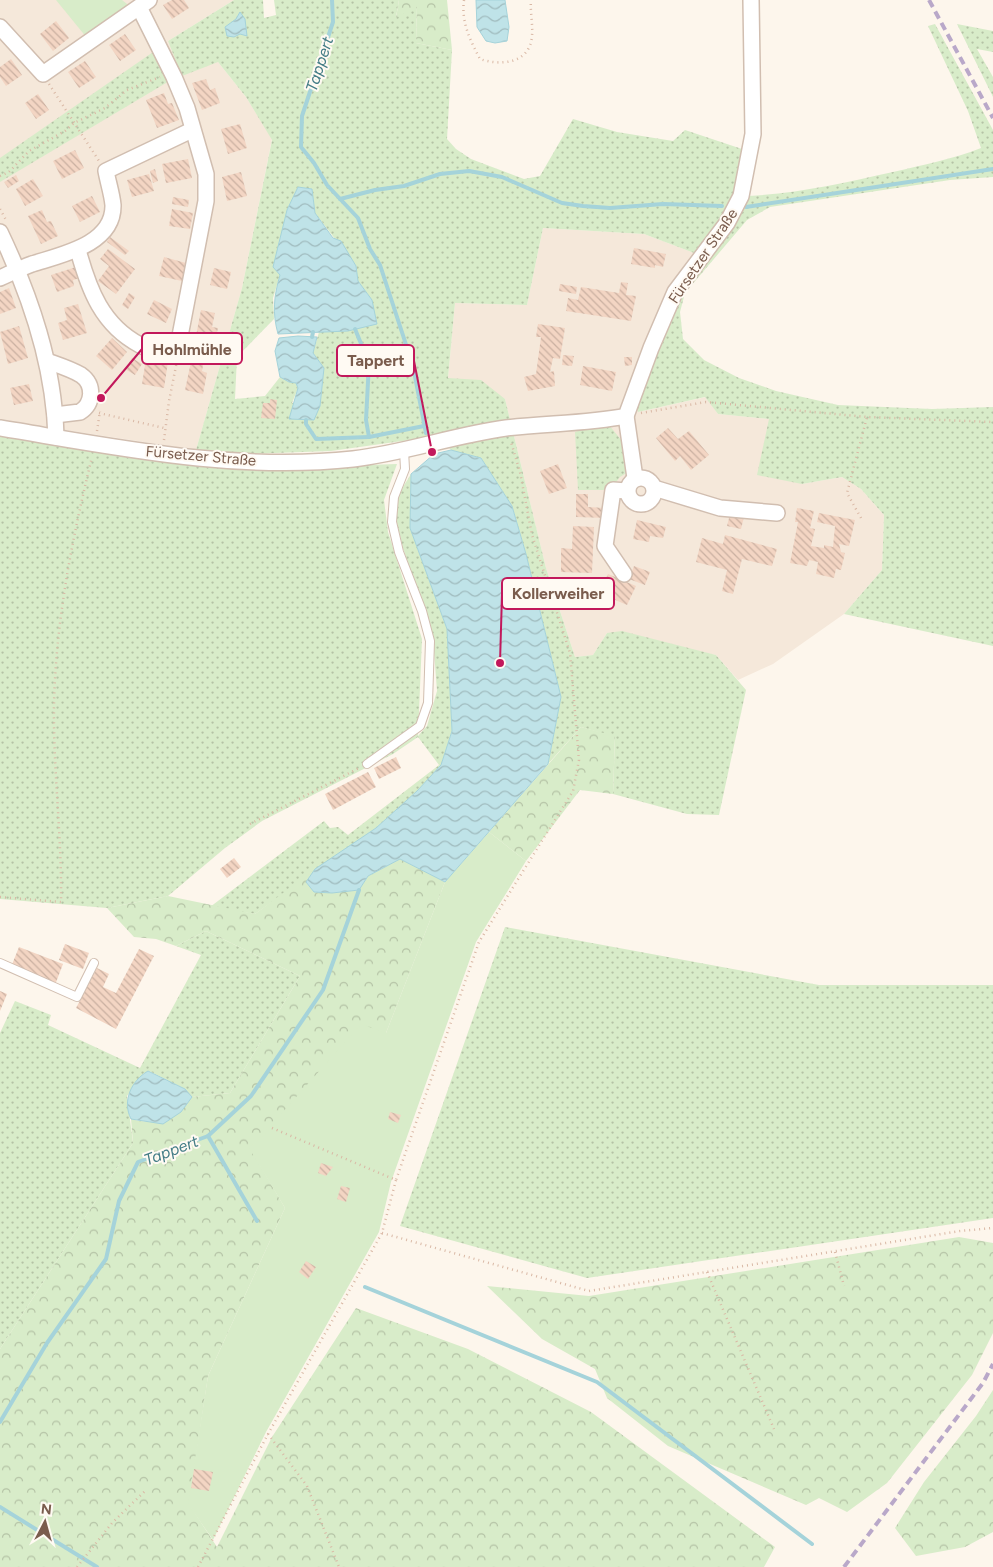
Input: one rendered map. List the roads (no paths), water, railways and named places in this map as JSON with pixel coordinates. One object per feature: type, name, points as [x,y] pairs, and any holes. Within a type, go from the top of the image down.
[{"type":"street","name":"Fürsetzer Straße","points":[[631,485],[626,416],[651,348],[675,292],[727,223],[741,196],[753,134],[750,0]]},
{"type":"street","points":[[0,27],[43,74],[144,4],[188,108],[192,130],[206,174],[206,200],[180,336],[171,347],[160,351],[146,348],[117,330],[103,314],[87,282],[78,250]]},
{"type":"street","points":[[0,278],[78,250],[93,240],[110,221],[113,205],[106,171],[192,130]]},
{"type":"street","points":[[4,228],[47,361],[55,415],[56,437]]},
{"type":"street","points":[[47,361],[82,376],[88,382],[91,392],[90,401],[80,412],[55,415]]},
{"type":"street","name":"Fürsetzer Straße","points":[[0,428],[164,455],[282,463],[355,459],[507,428],[597,422],[626,416]]},
{"type":"street","points":[[624,574],[605,546],[613,490],[646,478],[654,488],[720,508],[777,513]]},
{"type":"street","points":[[631,485],[633,501],[642,504],[654,496],[654,488]]},
{"type":"lane","points":[[367,764],[420,726],[428,703],[430,641],[422,611],[399,552],[392,522],[394,496],[405,470],[404,450]]},
{"type":"lane","points":[[0,963],[77,997],[94,963]]},
{"type":"water","points":[[476,0],[505,0],[509,27],[507,41],[495,43],[486,41],[477,27]]},
{"type":"water","points":[[240,12],[245,19],[247,36],[240,34],[234,37],[227,36],[225,27],[236,19]]},
{"type":"water","points":[[298,187],[312,189],[315,213],[333,238],[341,241],[356,266],[358,281],[372,300],[377,324],[348,331],[278,334],[274,304],[280,275],[273,267],[287,210]]},
{"type":"water","points":[[317,337],[313,353],[324,368],[320,406],[314,420],[289,419],[298,388],[296,383],[289,382],[280,377],[275,351],[279,338]]},
{"type":"water","points":[[451,450],[481,458],[512,506],[526,554],[561,697],[548,764],[445,882],[400,859],[368,876],[359,890],[332,893],[314,892],[306,882],[315,869],[376,828],[417,791],[441,765],[452,731],[447,629],[410,528],[411,474],[434,454]]},
{"type":"water","points":[[148,1071],[185,1089],[192,1097],[181,1112],[163,1124],[131,1119],[128,1112],[127,1105],[130,1092],[137,1080]]},
{"type":"waterway","name":"Tappert","points":[[332,0],[333,22],[302,116],[301,147],[314,163],[327,185],[358,218],[370,249],[380,265],[413,366],[426,433]]},
{"type":"waterway","points":[[746,207],[993,169]]},
{"type":"waterway","points":[[340,199],[375,190],[404,186],[440,174],[469,171],[502,177],[562,203],[583,206],[610,208],[663,204],[722,206]]},
{"type":"waterway","name":"Tappert","points":[[355,329],[369,363],[366,420],[369,437],[424,426]]},
{"type":"waterway","points":[[312,337],[313,332]]},
{"type":"waterway","points":[[306,420],[306,424],[316,439],[369,437]]},
{"type":"waterway","name":"Tappert","points":[[0,1422],[47,1343],[106,1259],[119,1201],[138,1162],[208,1136],[251,1096],[323,990],[359,890]]},
{"type":"waterway","points":[[208,1136],[257,1221]]},
{"type":"waterway","points":[[365,1287],[597,1382],[812,1544]]},
{"type":"waterway","points":[[0,1507],[97,1567]]},
{"type":"railway","points":[[929,0],[993,118]]},
{"type":"railway","points":[[844,1567],[983,1383],[993,1364]]},
{"type":"place","name":"Hohlmühle","points":[[101,398]]},
{"type":"place","name":"Tappert","points":[[432,452]]},
{"type":"place","name":"Kollerweiher","points":[[500,663]]}]
